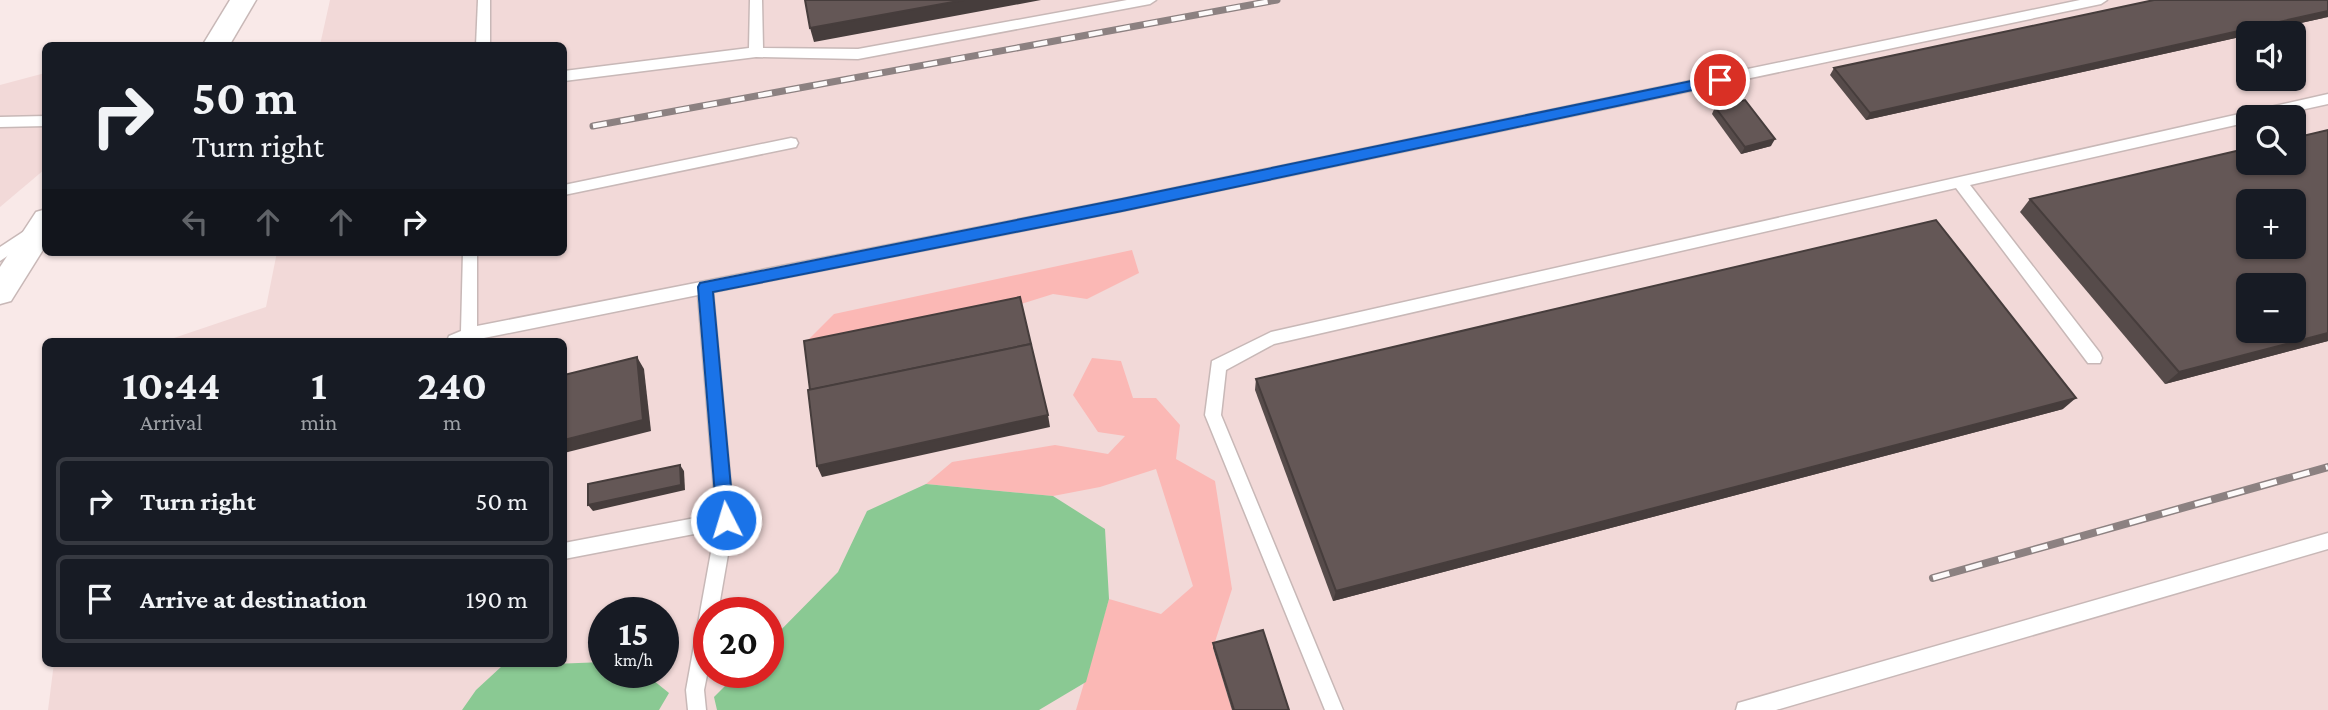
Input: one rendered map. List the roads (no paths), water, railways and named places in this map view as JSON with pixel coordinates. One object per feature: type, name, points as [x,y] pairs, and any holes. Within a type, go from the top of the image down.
[{"type":"street","points":[[217,42],[243,0]]},
{"type":"street","points":[[0,292],[42,225]]},
{"type":"lane","points":[[483,42],[484,0]]},
{"type":"lane","points":[[755,52],[756,0]]},
{"type":"lane","points":[[567,76],[755,52],[859,54],[1150,0]]},
{"type":"lane","points":[[470,256],[462,338],[1122,205],[2101,0]]},
{"type":"lane","points":[[1334,710],[1213,415],[1218,366],[1271,338],[2328,99]]},
{"type":"lane","points":[[0,122],[42,121]]},
{"type":"lane","points":[[567,189],[791,143]]},
{"type":"lane","points":[[1961,184],[2094,358]]},
{"type":"lane","points":[[0,255],[42,224]]},
{"type":"lane","points":[[705,287],[726,520],[712,597]]},
{"type":"lane","points":[[567,550],[726,520]]},
{"type":"lane","points":[[1745,710],[2328,541]]},
{"type":"lane","points":[[695,688],[697,710]]},
{"type":"railway","points":[[593,126],[1277,0]]},
{"type":"railway","points":[[1933,578],[2328,467]]}]
